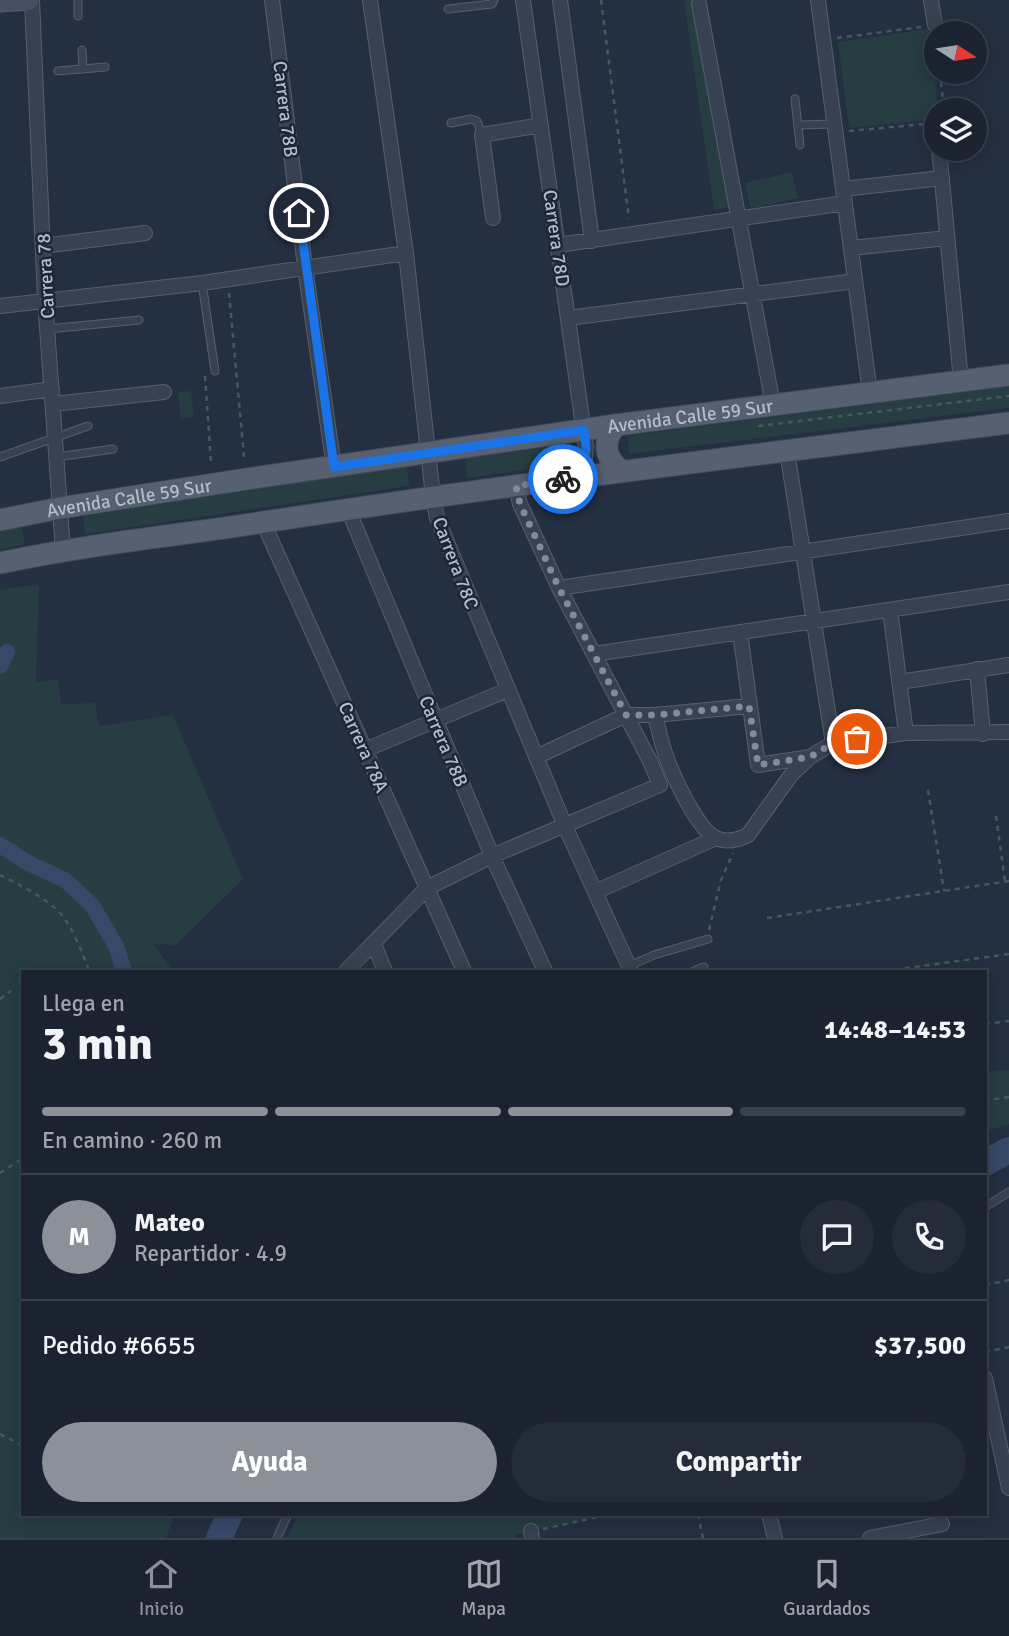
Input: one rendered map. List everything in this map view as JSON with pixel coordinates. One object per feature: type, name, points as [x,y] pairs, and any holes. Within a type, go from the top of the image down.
[{"type":"main road","points":[[0,2],[30,0]]},
{"type":"main road","name":"Avenida Calle 59 Sur","points":[[0,520],[60,508],[616,425],[1009,375]]},
{"type":"main road","points":[[0,564],[63,551],[433,497],[1009,423]]},
{"type":"main road","points":[[616,425],[609,433],[607,455],[613,465],[622,471]]},
{"type":"street","name":"Carrera 78","points":[[30,0],[63,551]]},
{"type":"street","name":"Carrera 78B","points":[[272,0],[305,267],[334,467]]},
{"type":"street","name":"Carrera 78C","points":[[370,0],[406,253],[433,497],[443,536],[565,826],[630,969]]},
{"type":"street","name":"Carrera 78D","points":[[523,0],[584,430],[586,447],[583,477]]},
{"type":"street","points":[[560,0],[592,241]]},
{"type":"street","points":[[818,0],[870,393]]},
{"type":"street","points":[[931,0],[934,21]]},
{"type":"street","points":[[699,4],[773,405]]},
{"type":"street","points":[[493,218],[482,135],[541,125]]},
{"type":"street","points":[[940,161],[961,381]]},
{"type":"street","points":[[558,245],[739,219],[942,178]]},
{"type":"street","points":[[43,246],[145,233]]},
{"type":"street","points":[[851,248],[947,238]]},
{"type":"street","points":[[0,306],[46,299],[203,288],[305,267],[406,253]]},
{"type":"street","points":[[568,318],[855,281]]},
{"type":"street","points":[[0,396],[52,397],[164,392]]},
{"type":"street","points":[[787,451],[833,743]]},
{"type":"street","points":[[347,970],[427,888],[492,856],[660,785],[559,588],[520,504],[516,486]]},
{"type":"street","name":"Carrera 78B","points":[[348,509],[492,856],[545,970]]},
{"type":"street","points":[[559,588],[1009,521]]},
{"type":"street","name":"Carrera 78A","points":[[263,522],[306,626],[365,750],[395,833],[427,888],[464,970]]},
{"type":"street","points":[[594,654],[1009,592]]},
{"type":"street","points":[[890,610],[906,733]]},
{"type":"street","points":[[740,632],[758,765],[810,757]]},
{"type":"street","points":[[900,682],[1009,665]]},
{"type":"street","points":[[977,669],[983,734]]},
{"type":"street","points":[[365,750],[507,690]]},
{"type":"street","points":[[536,757],[626,715],[655,715],[749,706]]},
{"type":"street","points":[[655,715],[665,754],[703,828],[716,838]]},
{"type":"street","points":[[595,892],[716,838],[738,840],[748,835],[791,775],[810,757],[833,743],[906,733],[1009,732]]},
{"type":"street","points":[[650,761],[665,754]]},
{"type":"street","points":[[374,944],[385,970]]},
{"type":"street","points":[[987,1384],[1004,1437],[1009,1488]]},
{"type":"street","points":[[770,1516],[775,1538]]},
{"type":"street","points":[[870,1538],[942,1524]]},
{"type":"lane","points":[[78,0],[78,16]]},
{"type":"lane","points":[[448,9],[492,4],[494,0]]},
{"type":"lane","points":[[82,50],[83,69]]},
{"type":"lane","points":[[58,71],[105,66]]},
{"type":"lane","points":[[795,99],[800,145]]},
{"type":"lane","points":[[451,123],[471,119],[477,121],[482,135]]},
{"type":"lane","points":[[798,125],[835,128]]},
{"type":"lane","points":[[203,288],[215,371]]},
{"type":"lane","points":[[48,329],[139,320]]},
{"type":"lane","points":[[0,457],[88,426]]},
{"type":"lane","points":[[57,457],[113,449]]},
{"type":"lane","points":[[630,969],[654,955],[708,939]]},
{"type":"lane","points":[[697,970],[705,967]]},
{"type":"lane","points":[[987,1206],[1009,1192]]},
{"type":"lane","points":[[276,1538],[287,1516]]},
{"type":"path","points":[[601,0],[631,235]]},
{"type":"path","points":[[823,40],[924,26]]},
{"type":"path","points":[[835,128],[924,124]]},
{"type":"path","points":[[203,288],[228,290],[244,457]]},
{"type":"path","points":[[749,427],[1009,396]]},
{"type":"path","points":[[928,790],[944,891]]},
{"type":"path","points":[[767,918],[1007,881],[996,816]]},
{"type":"path","points":[[708,939],[721,880],[738,840]]},
{"type":"path","points":[[0,875],[24,887],[60,913],[82,952],[89,970]]},
{"type":"path","points":[[892,970],[1009,954]]},
{"type":"path","points":[[0,999],[11,991]]},
{"type":"path","points":[[987,1024],[1009,1021]]},
{"type":"path","points":[[987,1102],[1009,1097]]},
{"type":"path","points":[[0,1173],[21,1159]]},
{"type":"path","points":[[987,1285],[1009,1280]]},
{"type":"path","points":[[987,1352],[1009,1347]]},
{"type":"path","points":[[0,1434],[21,1445]]},
{"type":"path","points":[[531,1535],[604,1516]]},
{"type":"path","points":[[698,1516],[704,1538]]},
{"type":"green space","points":[[684,0],[693,0],[731,207],[714,210]]},
{"type":"green space","points":[[924,30],[924,84],[935,84],[937,98],[924,98],[924,120],[849,128],[838,42]]},
{"type":"green space","points":[[792,172],[798,198],[751,209],[745,183]]},
{"type":"green space","points":[[1009,386],[1009,408],[629,454],[628,436]]},
{"type":"green space","points":[[191,391],[194,417],[181,419],[178,392]]},
{"type":"green space","points":[[559,446],[560,465],[467,478],[465,458]]},
{"type":"green space","points":[[407,465],[409,486],[85,534],[83,516]]},
{"type":"green space","points":[[21,524],[25,544],[0,550],[0,529]]},
{"type":"green space","points":[[39,584],[36,682],[58,679],[61,704],[95,703],[99,726],[173,715],[243,879],[176,945],[153,944],[173,970],[21,970],[21,1516],[174,1516],[166,1538],[0,1538],[0,590]]},
{"type":"green space","points":[[1009,1070],[1009,1124],[987,1131],[987,1072]]},
{"type":"green space","points":[[298,1516],[602,1516],[516,1534],[516,1538],[286,1538]]},
{"type":"waterway","points":[[0,666],[7,652]]},
{"type":"waterway","points":[[0,845],[28,863],[65,880],[92,905],[116,946],[124,970]]},
{"type":"waterway","points":[[987,1162],[1009,1150]]},
{"type":"waterway","points":[[219,1538],[229,1516]]},
{"type":"way so far","points":[[563,479],[516,486],[520,504],[559,588],[626,715],[655,715],[749,706],[758,765],[810,757],[833,743],[857,739]]},
{"type":"route","points":[[299,213],[334,467],[584,430],[586,464],[583,477],[563,479]]}]
